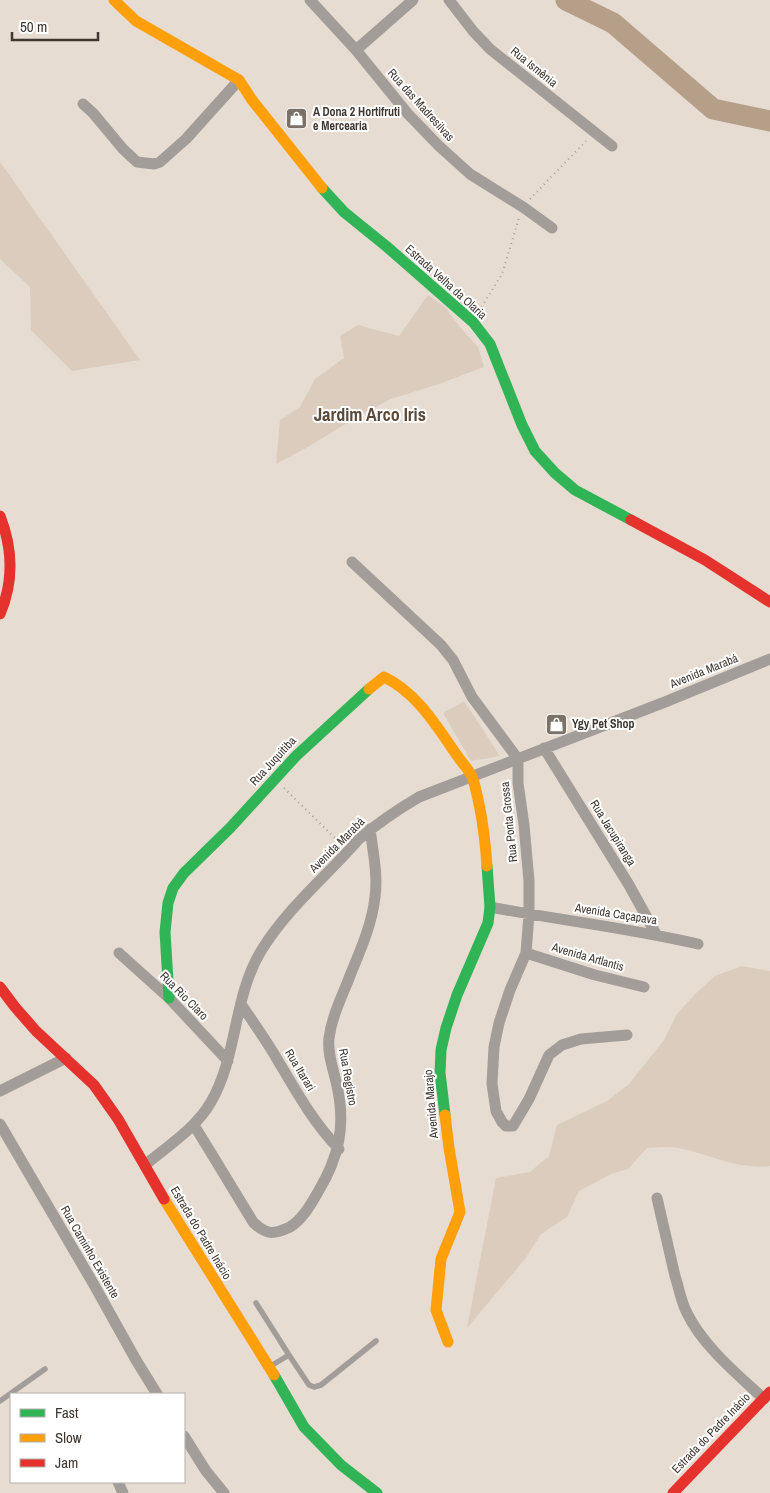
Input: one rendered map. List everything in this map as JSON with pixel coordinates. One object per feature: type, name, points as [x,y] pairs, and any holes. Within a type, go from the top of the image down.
[{"type":"street","name":"Estrada Velha da Olaria","points":[[114,0],[136,21],[239,80],[252,100],[319,185],[344,212],[473,322],[490,344],[502,370],[522,425],[535,451],[555,473],[575,490],[705,560],[770,602]]},
{"type":"street","name":"Rua das Madresilvas","points":[[310,0],[356,50],[408,114],[439,146],[470,174],[523,207],[552,228]]},
{"type":"street","points":[[356,50],[413,0]]},
{"type":"street","name":"Rua Ismênia","points":[[449,0],[490,49],[612,146]]},
{"type":"street","points":[[83,104],[137,162],[154,164],[160,162],[186,139],[239,80]]},
{"type":"street","points":[[0,516],[10,548],[11,567],[8,591],[0,614]]},
{"type":"street","points":[[352,562],[441,645],[453,660],[472,697],[518,759]]},
{"type":"street","name":"Avenida Marabá","points":[[145,1165],[194,1125],[211,1102],[228,1061],[249,976],[261,951],[282,921],[370,829],[393,812],[419,797],[665,702],[770,659]]},
{"type":"street","name":"Rua Juquitiba","points":[[169,998],[166,932],[168,903],[173,888],[184,873],[230,828],[296,756],[375,683],[384,677],[397,682],[411,695],[437,726],[472,777]]},
{"type":"street","name":"Rua Jacupiranga","points":[[544,748],[634,892],[656,934]]},
{"type":"street","name":"Rua Ponta Grossa","points":[[518,759],[518,783],[529,881],[529,914],[526,953],[499,1022],[494,1047],[492,1084],[496,1111],[502,1122],[506,1126],[513,1126],[529,1100],[549,1055],[562,1045],[581,1039],[627,1035]]},
{"type":"street","name":"Avenida Marajo","points":[[448,1342],[436,1310],[441,1259],[460,1212],[448,1148],[440,1073],[442,1050],[446,1028],[457,995],[488,923],[490,907],[486,852],[472,777]]},
{"type":"street","name":"Rua Registro","points":[[194,1125],[253,1222],[262,1232],[277,1232],[292,1225],[306,1211],[328,1175],[338,1149],[341,1117],[338,1088],[331,1063],[328,1040],[332,1018],[371,921],[376,896],[376,868],[370,829]]},
{"type":"street","name":"Avenida Caçapava","points":[[490,907],[656,934],[698,944]]},
{"type":"street","name":"Rua Rio Claro","points":[[119,953],[169,998],[228,1061]]},
{"type":"street","name":"Avenida Artlantis","points":[[526,953],[595,975],[644,987]]},
{"type":"street","name":"Estrada do Padre Inácio","points":[[0,987],[31,1025],[94,1085],[118,1119],[211,1276],[269,1366],[304,1427],[341,1465],[377,1493]]},
{"type":"street","name":"Rua Itarari","points":[[241,1004],[277,1058],[313,1118],[338,1149]]},
{"type":"street","points":[[0,1091],[66,1058]]},
{"type":"street","name":"Rua Caminho Existente","points":[[0,1124],[156,1393]]},
{"type":"street","points":[[657,1198],[668,1248],[687,1313],[702,1337],[727,1365],[767,1395]]},
{"type":"street","name":"Estrada do Padre Inácio","points":[[673,1493],[767,1395]]},
{"type":"street","points":[[185,1438],[206,1471],[224,1493]]},
{"type":"lane","points":[[256,1303],[309,1385],[314,1387],[321,1385],[376,1340]]},
{"type":"lane","points":[[269,1366],[289,1356]]},
{"type":"lane","points":[[12,1393],[45,1369]]},
{"type":"path","points":[[473,322],[502,274],[523,207],[594,132]]},
{"type":"path","points":[[275,780],[348,851]]},
{"type":"shaded area","points":[[0,162],[140,360],[72,371],[31,330],[30,287],[0,259]]},
{"type":"shaded area","points":[[428,295],[446,308],[478,347],[484,367],[391,399],[276,464],[280,420],[300,407],[315,379],[344,358],[340,336],[358,325],[399,336]]},
{"type":"shaded area","points":[[464,701],[500,756],[471,761],[443,713]]},
{"type":"shaded area","points":[[742,966],[770,971],[770,1166],[758,1167],[735,1164],[674,1147],[647,1148],[628,1169],[611,1174],[579,1191],[567,1217],[541,1234],[525,1259],[467,1328],[496,1178],[530,1172],[549,1156],[557,1125],[607,1101],[629,1084],[664,1040],[677,1014],[695,994],[715,976]]},
{"type":"waterway","points":[[566,0],[613,23],[713,109],[770,121]]},
{"type":"traffic: fast","points":[[322,188],[344,212],[473,322],[490,344],[522,425],[535,451],[555,473],[575,490],[631,520]]},
{"type":"traffic: fast","points":[[169,998],[165,932],[168,903],[173,888],[184,873],[230,828],[296,756],[369,689]]},
{"type":"traffic: fast","points":[[445,1115],[440,1073],[441,1050],[457,995],[488,923],[490,907],[487,866]]},
{"type":"traffic: fast","points":[[274,1375],[304,1427],[341,1465],[377,1493]]},
{"type":"traffic: slow","points":[[114,0],[136,21],[239,80],[252,100],[322,188]]},
{"type":"traffic: slow","points":[[369,689],[384,677],[406,691],[433,721],[470,772],[484,833],[487,866]]},
{"type":"traffic: slow","points":[[445,1115],[460,1212],[441,1259],[436,1310],[448,1342]]},
{"type":"traffic: slow","points":[[164,1199],[274,1375]]},
{"type":"traffic: jam","points":[[0,516],[7,541],[10,565],[8,589],[0,614]]},
{"type":"traffic: jam","points":[[631,520],[705,560],[770,602]]},
{"type":"traffic: jam","points":[[0,987],[36,1031],[94,1085],[118,1119],[164,1199]]},
{"type":"traffic: jam","points":[[673,1493],[770,1392]]},
{"type":"place","name":"A Dona 2 Hortifruti e Mercearia","points":[[297,119]]},
{"type":"place","name":"Ygy Pet Shop","points":[[556,724]]},
{"type":"district","name":"Jardim Arco Iris","points":[[370,414]]}]
